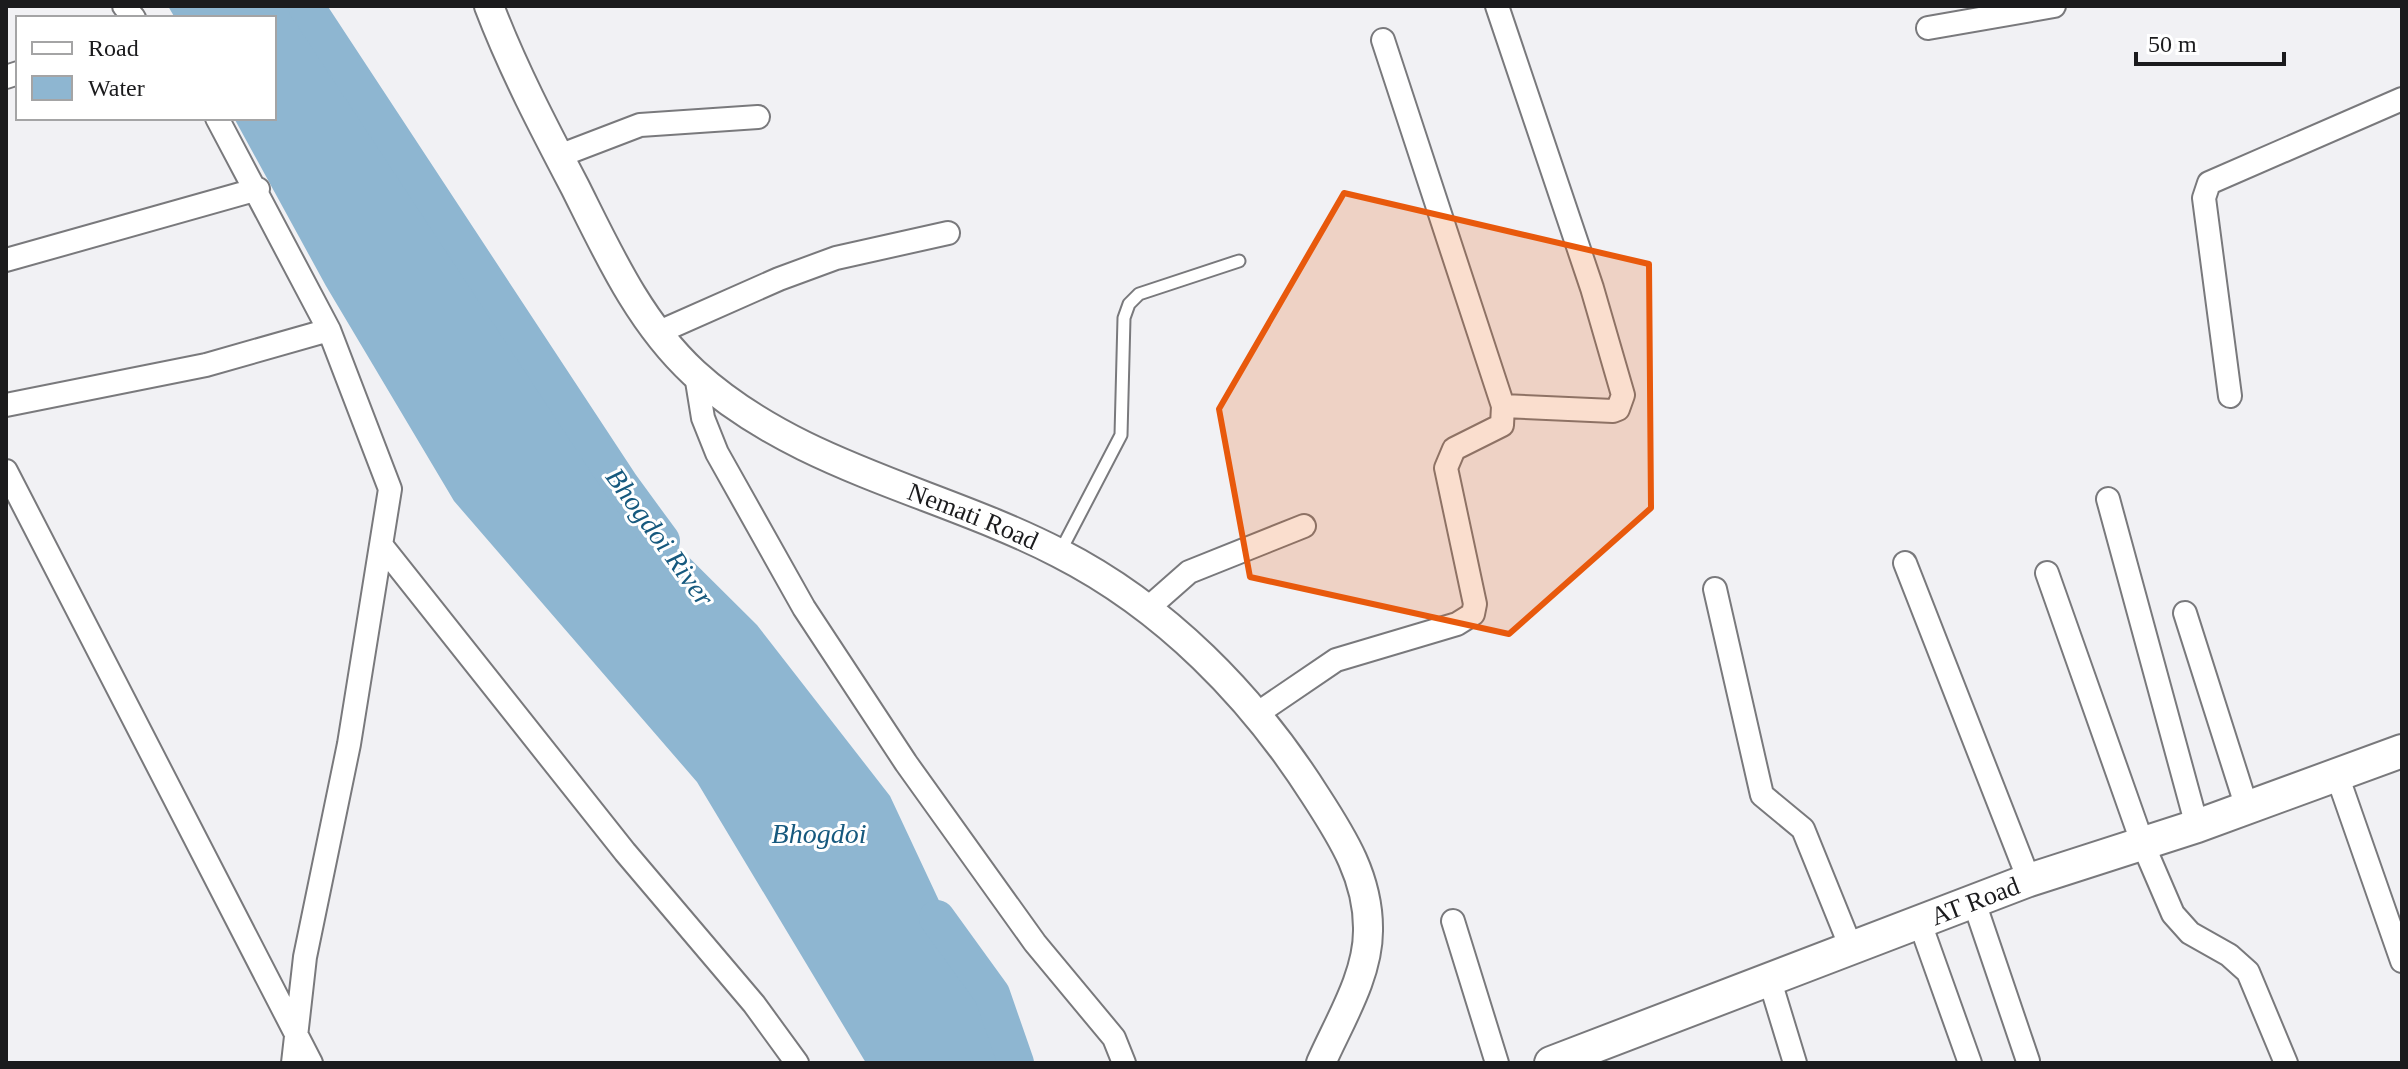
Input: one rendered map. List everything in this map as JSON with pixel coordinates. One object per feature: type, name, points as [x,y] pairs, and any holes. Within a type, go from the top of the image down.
[{"type":"main road","name":"AT Road","points":[[1551,1063],[2029,880],[2197,826],[2402,751]]},
{"type":"street","name":"Nemati Road","points":[[489,6],[519,79],[620,277],[657,333],[696,375],[751,415],[801,444],[1059,553],[1147,609],[1258,713],[1341,835],[1360,875],[1367,901],[1367,948],[1360,974],[1321,1063]]},
{"type":"street","points":[[1497,6],[1597,301],[1623,395],[1618,409],[1613,411],[1503,406]]},
{"type":"street","points":[[1928,28],[2054,6]]},
{"type":"street","points":[[1258,713],[1336,660],[1457,624],[1473,614],[1474,591],[1446,468],[1454,449],[1502,425],[1503,406],[1383,40]]},
{"type":"street","points":[[2230,396],[2204,198],[2209,183],[2402,99]]},
{"type":"street","points":[[559,156],[640,125],[758,117]]},
{"type":"street","points":[[218,120],[258,189],[329,330],[372,444],[389,479],[390,489],[349,744],[305,957],[293,1063]]},
{"type":"street","points":[[6,260],[258,189]]},
{"type":"street","points":[[657,333],[836,258],[948,233]]},
{"type":"street","points":[[6,405],[206,365],[329,330]]},
{"type":"street","points":[[696,375],[703,418],[717,453],[804,608],[906,763],[1035,943],[1114,1038],[1124,1063]]},
{"type":"street","points":[[6,471],[311,1063]]},
{"type":"street","points":[[2108,499],[2197,826]]},
{"type":"street","points":[[1147,609],[1189,572],[1304,526]]},
{"type":"street","points":[[382,546],[625,852],[754,1004],[797,1063]]},
{"type":"street","points":[[1905,563],[2029,880]]},
{"type":"street","points":[[2047,573],[2142,842],[2180,925],[2229,955],[2255,982],[2286,1063]]},
{"type":"street","points":[[1715,589],[1762,795],[1803,829],[1852,950]]},
{"type":"street","points":[[2185,613],[2247,808]]},
{"type":"street","points":[[2337,775],[2402,961]]},
{"type":"street","points":[[1974,902],[2028,1061]]},
{"type":"street","points":[[1453,921],[1497,1063]]},
{"type":"street","points":[[1920,923],[1970,1063]]},
{"type":"street","points":[[1770,981],[1795,1063]]},
{"type":"lane","points":[[1059,553],[1121,435],[1124,318],[1129,304],[1139,294],[1239,261]]},
{"type":"highlighted area","points":[[1344,193],[1649,264],[1651,508],[1509,634],[1250,577],[1219,409]]},
{"type":"water","name":"Bhogdoi","points":[[168,6],[303,6],[415,192],[527,366],[617,486],[757,625],[890,796],[1015,1063],[866,1063],[697,782],[454,501],[326,286],[235,120],[276,120],[276,16],[174,16]]},
{"type":"waterway","name":"Bhogdoi River","points":[[306,6],[621,485],[662,541]]},
{"type":"waterway","name":"Bhogdoi River","points":[[937,918],[992,994],[1016,1063]]}]
